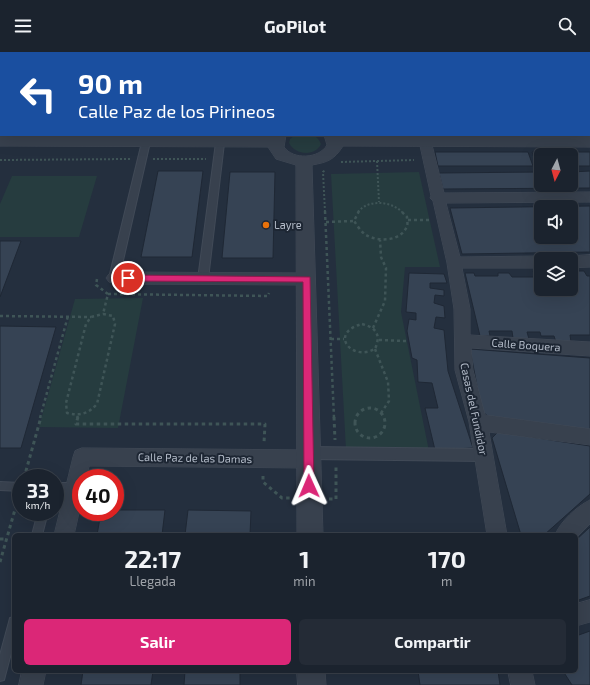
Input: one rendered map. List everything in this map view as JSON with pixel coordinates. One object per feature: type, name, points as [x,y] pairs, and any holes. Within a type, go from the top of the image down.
[{"type":"street","points":[[147,138],[114,278],[307,279]]},
{"type":"street","points":[[1,141],[147,138],[276,138],[276,149],[283,155],[292,160],[304,161],[318,159],[330,153],[334,147],[333,138],[425,142],[459,138],[590,142]]},
{"type":"street","points":[[203,278],[221,138]]},
{"type":"street","name":"Casas del Fundidor","points":[[425,142],[454,263],[462,310],[464,370],[478,422],[497,533]]},
{"type":"street","points":[[304,161],[310,533]]},
{"type":"street","points":[[438,198],[590,197]]},
{"type":"street","points":[[578,262],[590,261]]},
{"type":"street","points":[[454,263],[534,262]]},
{"type":"street","name":"Calle Boquera","points":[[462,341],[590,349]]},
{"type":"street","points":[[478,422],[590,437]]},
{"type":"street","points":[[309,456],[336,453],[483,455]]},
{"type":"street","name":"Calle Paz de las Damas","points":[[79,469],[82,457],[309,456]]},
{"type":"street","points":[[64,533],[72,500]]},
{"type":"street","points":[[492,506],[506,533]]},
{"type":"street","points":[[567,533],[590,510]]},
{"type":"street","points":[[578,614],[590,611]]},
{"type":"street","points":[[30,685],[33,673]]},
{"type":"street","points":[[311,673],[312,685]]},
{"type":"street","points":[[520,673],[523,685]]},
{"type":"lane","points":[[0,486],[12,489]]},
{"type":"lane","points":[[38,533],[41,521]]},
{"type":"lane","points":[[0,676],[12,630]]},
{"type":"path","points":[[0,160],[218,159]]},
{"type":"path","points":[[337,162],[429,160]]},
{"type":"path","points":[[377,161],[379,202]]},
{"type":"path","points":[[328,168],[323,172],[336,453]]},
{"type":"path","points":[[379,202],[392,204],[401,210],[408,220],[408,226],[403,234],[392,239],[380,240],[367,237],[359,230],[354,221],[356,211],[366,205],[379,202]]},
{"type":"path","points":[[408,220],[429,220]]},
{"type":"path","points":[[326,222],[354,221]]},
{"type":"path","points":[[373,328],[385,301],[386,268],[381,257],[380,240]]},
{"type":"path","points":[[0,316],[91,317],[103,314],[113,316],[115,324],[97,404],[90,412],[78,416],[67,412],[66,403],[86,324],[91,317]]},
{"type":"path","points":[[26,469],[68,316]]},
{"type":"path","points":[[362,324],[373,328],[379,335],[379,340],[375,349],[365,353],[349,348],[344,339],[344,334],[351,326],[362,324]]},
{"type":"path","points":[[331,339],[344,339]]},
{"type":"path","points":[[379,340],[406,341]]},
{"type":"path","points":[[375,349],[388,382],[389,401],[381,413]]},
{"type":"path","points":[[372,409],[381,413],[386,421],[385,430],[382,434],[367,437],[358,431],[354,422],[361,410],[372,409]]},
{"type":"path","points":[[0,562],[12,521]]},
{"type":"path","points":[[0,539],[7,539]]},
{"type":"green space","points":[[294,136],[314,136],[321,144],[314,151],[305,153],[292,147],[289,143],[290,139]]},
{"type":"green space","points":[[419,172],[440,267],[405,267],[401,312],[429,451],[346,450],[331,174]]},
{"type":"green space","points":[[12,176],[97,176],[79,237],[0,237],[0,204]]},
{"type":"green space","points":[[143,298],[118,428],[39,427],[75,299]]},
{"type":"building","points":[[435,152],[528,152],[533,166],[438,166]]},
{"type":"building","points":[[578,152],[590,152],[590,166],[578,166]]},
{"type":"building","points":[[158,171],[203,171],[192,257],[141,257]]},
{"type":"building","points":[[590,171],[590,188],[578,188],[578,172]]},
{"type":"building","points":[[230,172],[275,172],[273,258],[222,258]]},
{"type":"building","points":[[534,172],[534,188],[443,189],[439,173]]},
{"type":"building","points":[[578,206],[590,206],[590,252],[462,254],[450,208],[534,207],[534,244],[578,244]]},
{"type":"building","points":[[0,241],[21,241],[0,297]]},
{"type":"building","points":[[578,271],[584,271],[587,276],[590,276],[590,335],[570,335],[571,342],[556,342],[554,336],[541,336],[540,332],[527,332],[529,339],[513,338],[512,331],[489,331],[490,336],[480,336],[465,273],[474,273],[475,276],[498,276],[498,273],[509,273],[512,277],[534,277],[534,296],[578,296]]},
{"type":"building","points":[[409,273],[444,274],[447,283],[430,283],[430,288],[444,290],[444,296],[435,295],[434,303],[444,306],[445,318],[436,317],[434,328],[444,330],[448,371],[473,448],[435,450],[425,408],[438,408],[432,383],[418,382],[417,360],[412,358],[407,331],[409,319],[416,320],[416,313],[406,312]]},
{"type":"building","points":[[0,326],[56,327],[21,448],[0,448]]},
{"type":"building","points":[[470,349],[590,358],[590,432],[493,419],[482,412]]},
{"type":"building","points":[[498,432],[590,446],[590,494],[546,533],[520,533],[492,438]]},
{"type":"building","points":[[124,510],[165,510],[162,533],[97,533],[99,521],[124,521]]},
{"type":"building","points":[[188,510],[251,511],[250,533],[185,533]]},
{"type":"building","points":[[590,527],[590,596],[578,600],[578,538]]},
{"type":"building","points":[[590,631],[590,685],[572,685],[564,673],[578,673],[578,635]]},
{"type":"building","points":[[83,673],[153,673],[151,685],[81,685]]},
{"type":"building","points":[[185,673],[240,673],[240,685],[184,685]]},
{"type":"building","points":[[418,673],[498,673],[500,685],[420,685]]},
{"type":"place","name":"Layre","points":[[266,225]]},
{"type":"route","points":[[128,278],[307,279],[309,486]]}]
